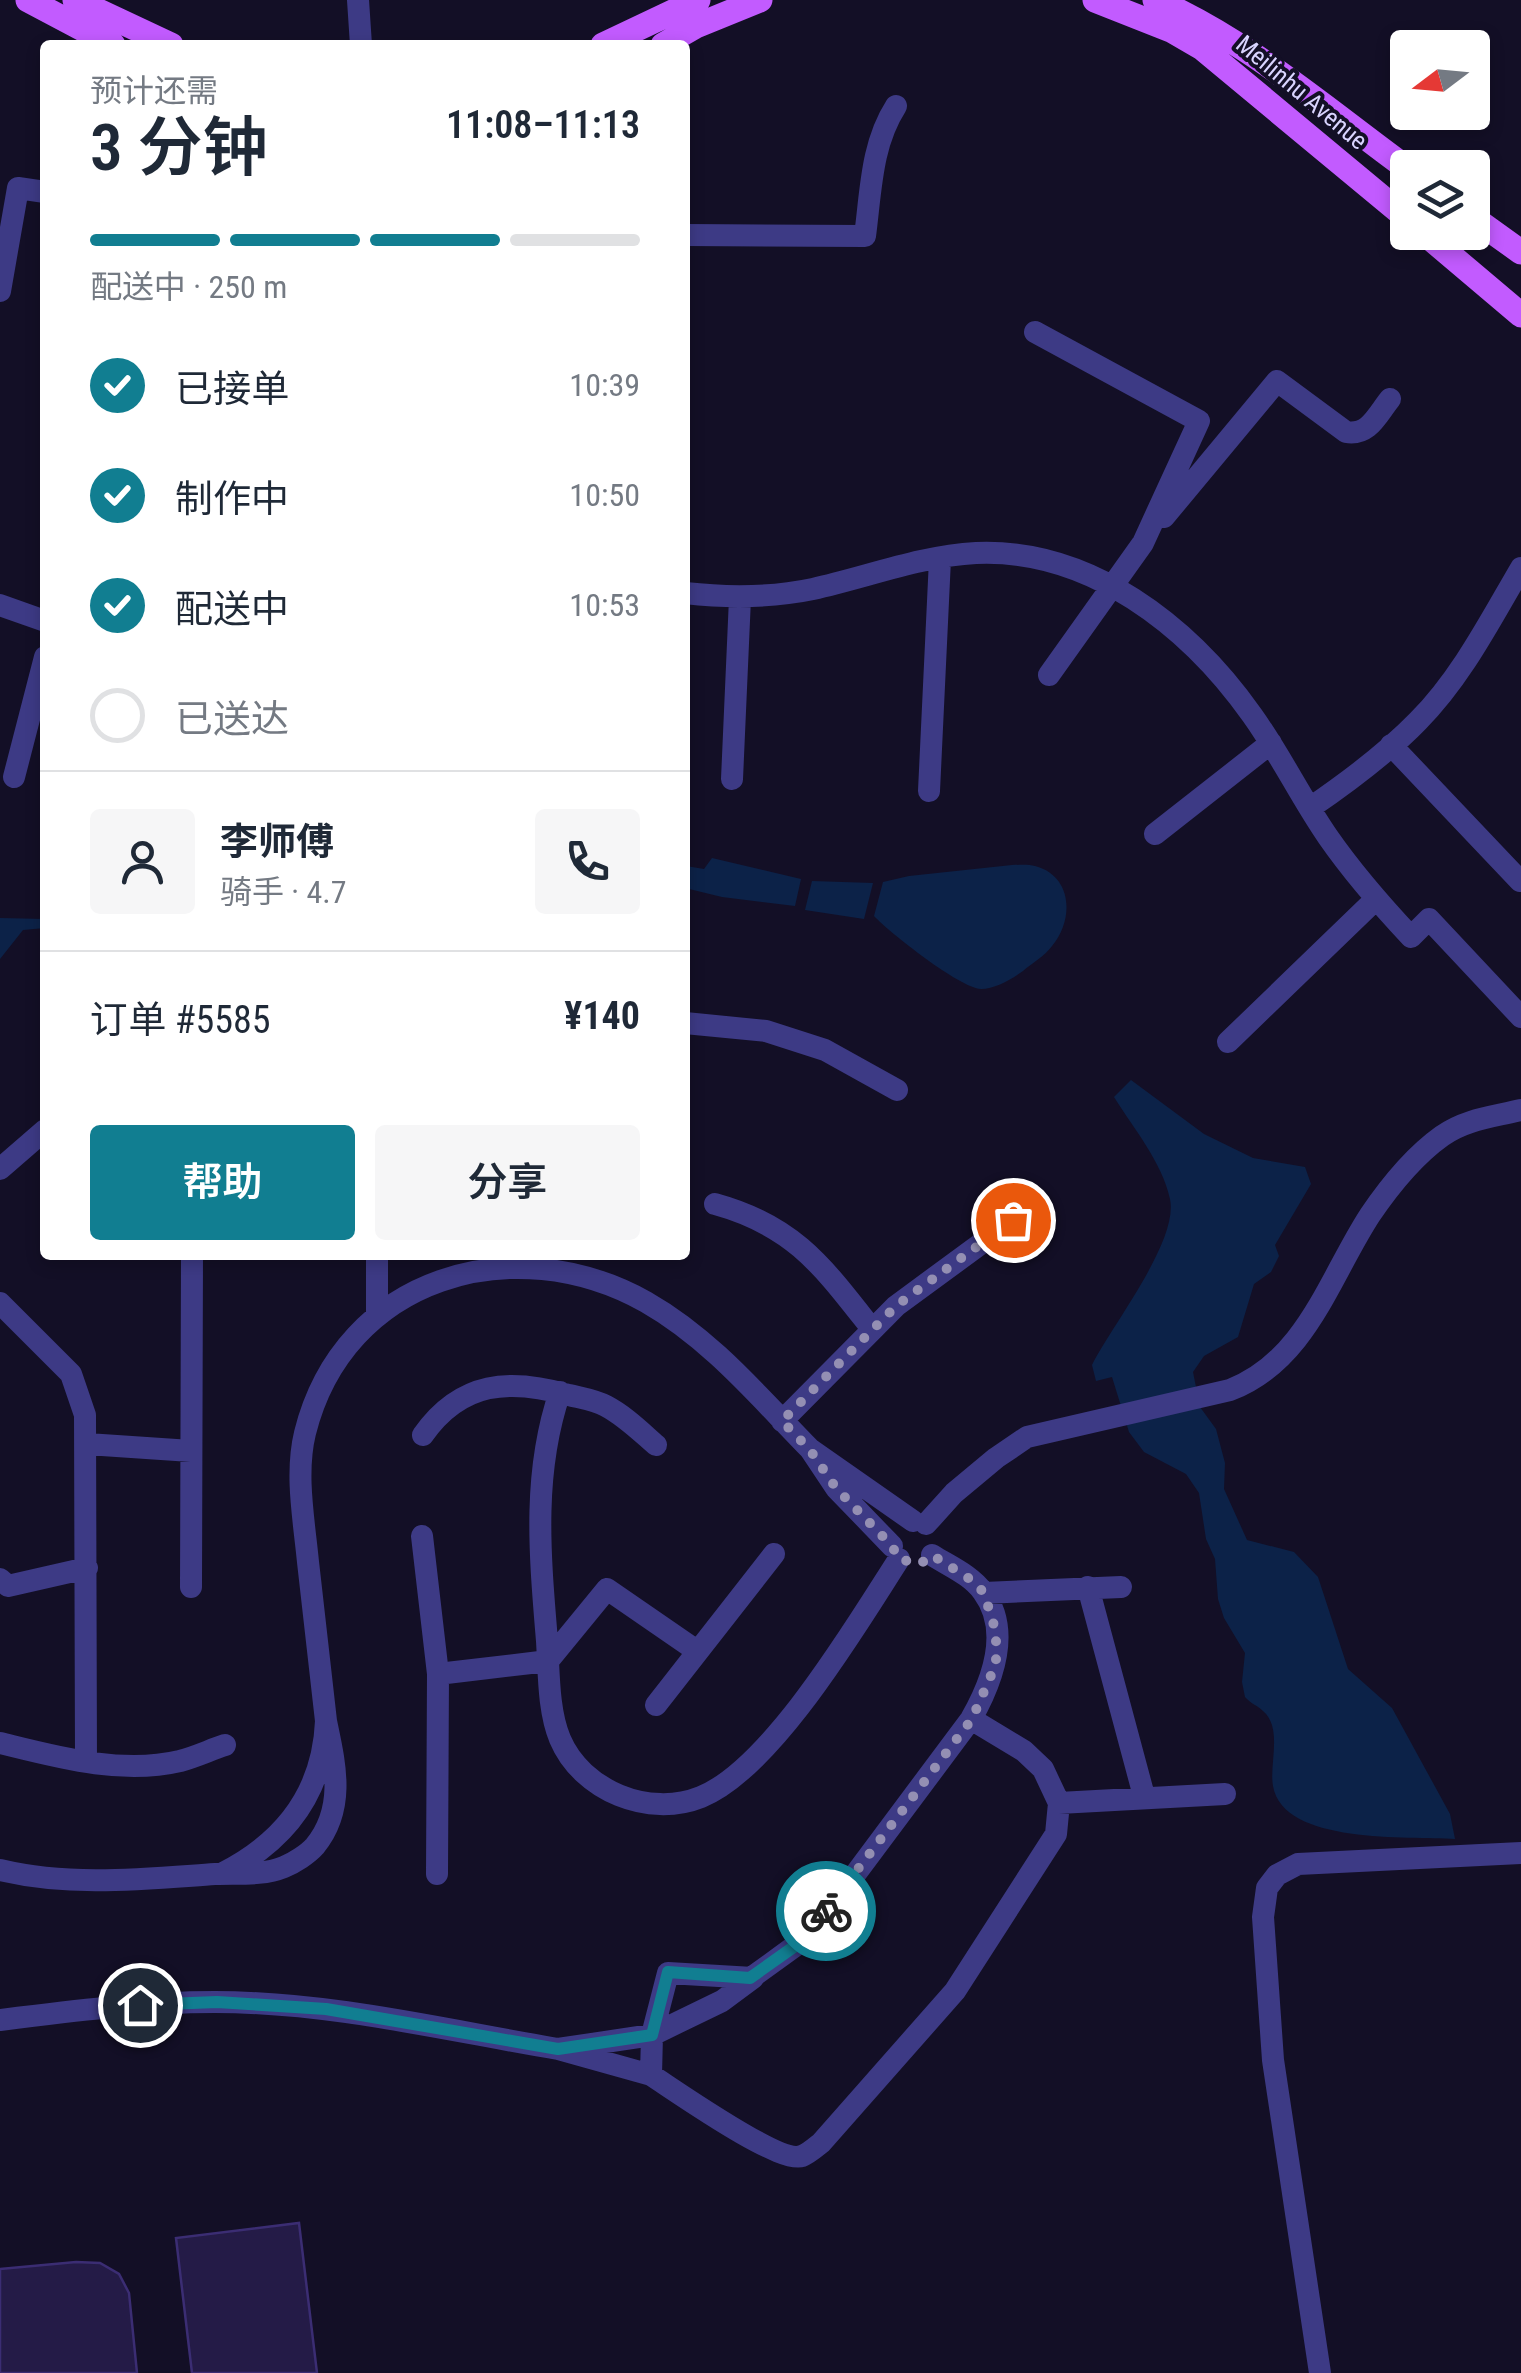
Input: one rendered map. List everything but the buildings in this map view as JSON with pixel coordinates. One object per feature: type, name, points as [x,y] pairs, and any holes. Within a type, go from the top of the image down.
[{"type":"main road","points":[[28,0],[104,40]]},
{"type":"main road","points":[[75,0],[161,40]]},
{"type":"main road","points":[[614,40],[698,0]]},
{"type":"main road","points":[[672,40],[760,0]]},
{"type":"main road","name":"Meilinhu Avenue","points":[[1095,0],[1171,30],[1202,48],[1390,204]]},
{"type":"main road","name":"Meilinhu Avenue","points":[[1155,0],[1242,48],[1390,156]]},
{"type":"main road","points":[[1490,230],[1521,252]]},
{"type":"main road","points":[[1444,250],[1521,315]]},
{"type":"street","points":[[358,0],[361,40]]},
{"type":"street","points":[[690,235],[865,236],[875,154],[882,126],[896,106]]},
{"type":"street","points":[[0,291],[18,188],[40,191]]},
{"type":"street","points":[[1035,332],[1199,422],[1226,442]]},
{"type":"street","points":[[1050,675],[1143,543],[1277,381],[1346,432],[1357,434],[1365,431],[1390,399]]},
{"type":"street","points":[[1143,543],[1199,422]]},
{"type":"street","points":[[690,593],[740,598],[810,590],[971,553],[1009,552],[1045,558],[1112,587],[1154,612],[1195,646],[1230,684],[1345,862],[1410,936],[1429,918],[1521,1017]]},
{"type":"street","points":[[929,791],[940,559]]},
{"type":"street","points":[[1310,808],[1392,746],[1420,719],[1518,579]]},
{"type":"street","points":[[732,779],[740,598]]},
{"type":"street","points":[[0,605],[40,619]]},
{"type":"street","points":[[14,777],[40,676]]},
{"type":"street","points":[[1155,834],[1271,743]]},
{"type":"street","points":[[1392,746],[1520,881]]},
{"type":"street","points":[[1228,1042],[1376,898]]},
{"type":"street","points":[[690,1023],[766,1031],[796,1040],[825,1050],[897,1090]]},
{"type":"street","points":[[560,1392],[540,1479],[538,1525],[548,1661],[560,1739],[576,1764],[604,1789],[636,1802],[674,1804],[700,1798],[733,1779],[766,1745],[840,1651],[896,1552],[900,1526],[919,1522],[996,1458],[1027,1438],[1230,1390],[1259,1376],[1291,1349],[1371,1214],[1410,1164],[1443,1136],[1473,1120],[1521,1110]]},
{"type":"street","points":[[0,1168],[40,1134]]},
{"type":"street","points":[[715,1204],[752,1214],[798,1243],[872,1328]]},
{"type":"street","points":[[782,1421],[872,1328],[959,1257],[1013,1220]]},
{"type":"street","points":[[191,1587],[192,1260]]},
{"type":"street","points":[[377,1260],[377,1315]]},
{"type":"street","points":[[0,1870],[63,1880],[116,1881],[256,1874],[283,1868],[312,1850],[328,1827],[337,1795],[302,1510],[305,1434],[322,1386],[341,1354],[377,1315],[403,1296],[482,1268],[554,1262],[644,1301],[699,1337],[810,1450],[836,1488],[896,1552],[920,1564],[932,1555],[936,1542],[919,1522],[810,1450]]},
{"type":"street","points":[[0,1302],[71,1374],[85,1414],[86,1761]]},
{"type":"street","points":[[0,1334],[28,1331]]},
{"type":"street","points":[[423,1435],[444,1410],[469,1394],[499,1384],[528,1384],[603,1404],[656,1445]]},
{"type":"street","points":[[87,1444],[191,1451]]},
{"type":"street","points":[[422,1536],[438,1674],[437,1874]]},
{"type":"street","points":[[656,1705],[774,1554]]},
{"type":"street","points":[[558,2049],[652,2035],[722,2001],[795,1946],[826,1912],[972,1719],[996,1664],[996,1632],[984,1593],[973,1581],[932,1555]]},
{"type":"street","points":[[0,1579],[8,1586],[87,1568]]},
{"type":"street","points":[[1088,1587],[1144,1796]]},
{"type":"street","points":[[984,1593],[1121,1588]]},
{"type":"street","points":[[438,1674],[548,1661],[607,1589],[697,1651]]},
{"type":"street","points":[[0,2020],[101,2007],[217,2002],[326,2009],[558,2049],[651,2075],[766,2147],[786,2156],[802,2156],[821,2143],[954,1991],[1056,1834],[1059,1803],[1043,1769],[1024,1751],[972,1719]]},
{"type":"street","points":[[221,1874],[269,1844],[294,1816],[314,1784],[325,1755],[326,1720]]},
{"type":"street","points":[[0,1743],[129,1766],[178,1761],[225,1745]]},
{"type":"street","points":[[1059,1803],[1225,1794]]},
{"type":"street","points":[[1320,2373],[1272,2060],[1263,1918],[1267,1888],[1278,1875],[1298,1864],[1521,1852]]},
{"type":"street","points":[[651,2075],[652,2035],[668,1972],[750,1978]]},
{"type":"water","points":[[712,858],[801,879],[795,906],[690,889],[690,867],[704,869]]},
{"type":"water","points":[[1012,865],[1048,871],[1063,889],[1066,912],[1059,936],[1049,950],[998,985],[981,989],[958,980],[874,916],[883,882]]},
{"type":"water","points":[[812,881],[873,883],[864,919],[805,910]]},
{"type":"water","points":[[0,918],[40,919],[40,928],[23,930],[0,959]]},
{"type":"water","points":[[1131,1080],[1204,1134],[1253,1158],[1305,1167],[1311,1184],[1275,1245],[1279,1256],[1271,1272],[1254,1284],[1238,1337],[1204,1356],[1193,1372],[1200,1407],[1216,1429],[1225,1463],[1224,1489],[1247,1540],[1294,1552],[1318,1577],[1348,1669],[1392,1708],[1450,1814],[1455,1839],[1380,1836],[1323,1828],[1299,1819],[1282,1805],[1273,1786],[1272,1727],[1263,1711],[1245,1697],[1245,1653],[1224,1618],[1218,1599],[1215,1559],[1206,1539],[1199,1493],[1186,1474],[1144,1452],[1129,1432],[1112,1377],[1096,1381],[1092,1365],[1155,1259],[1170,1217],[1170,1199],[1161,1172],[1114,1097]]},
{"type":"way so far","points":[[826,1911],[972,1719],[996,1664],[996,1632],[991,1608],[973,1581],[932,1555],[913,1565],[899,1559],[892,1546],[836,1488],[810,1450],[782,1421],[846,1352],[896,1306],[1013,1220]]},
{"type":"route","points":[[140,2005],[217,2002],[326,2009],[558,2049],[652,2035],[668,1972],[750,1978],[795,1946],[826,1911]]}]
